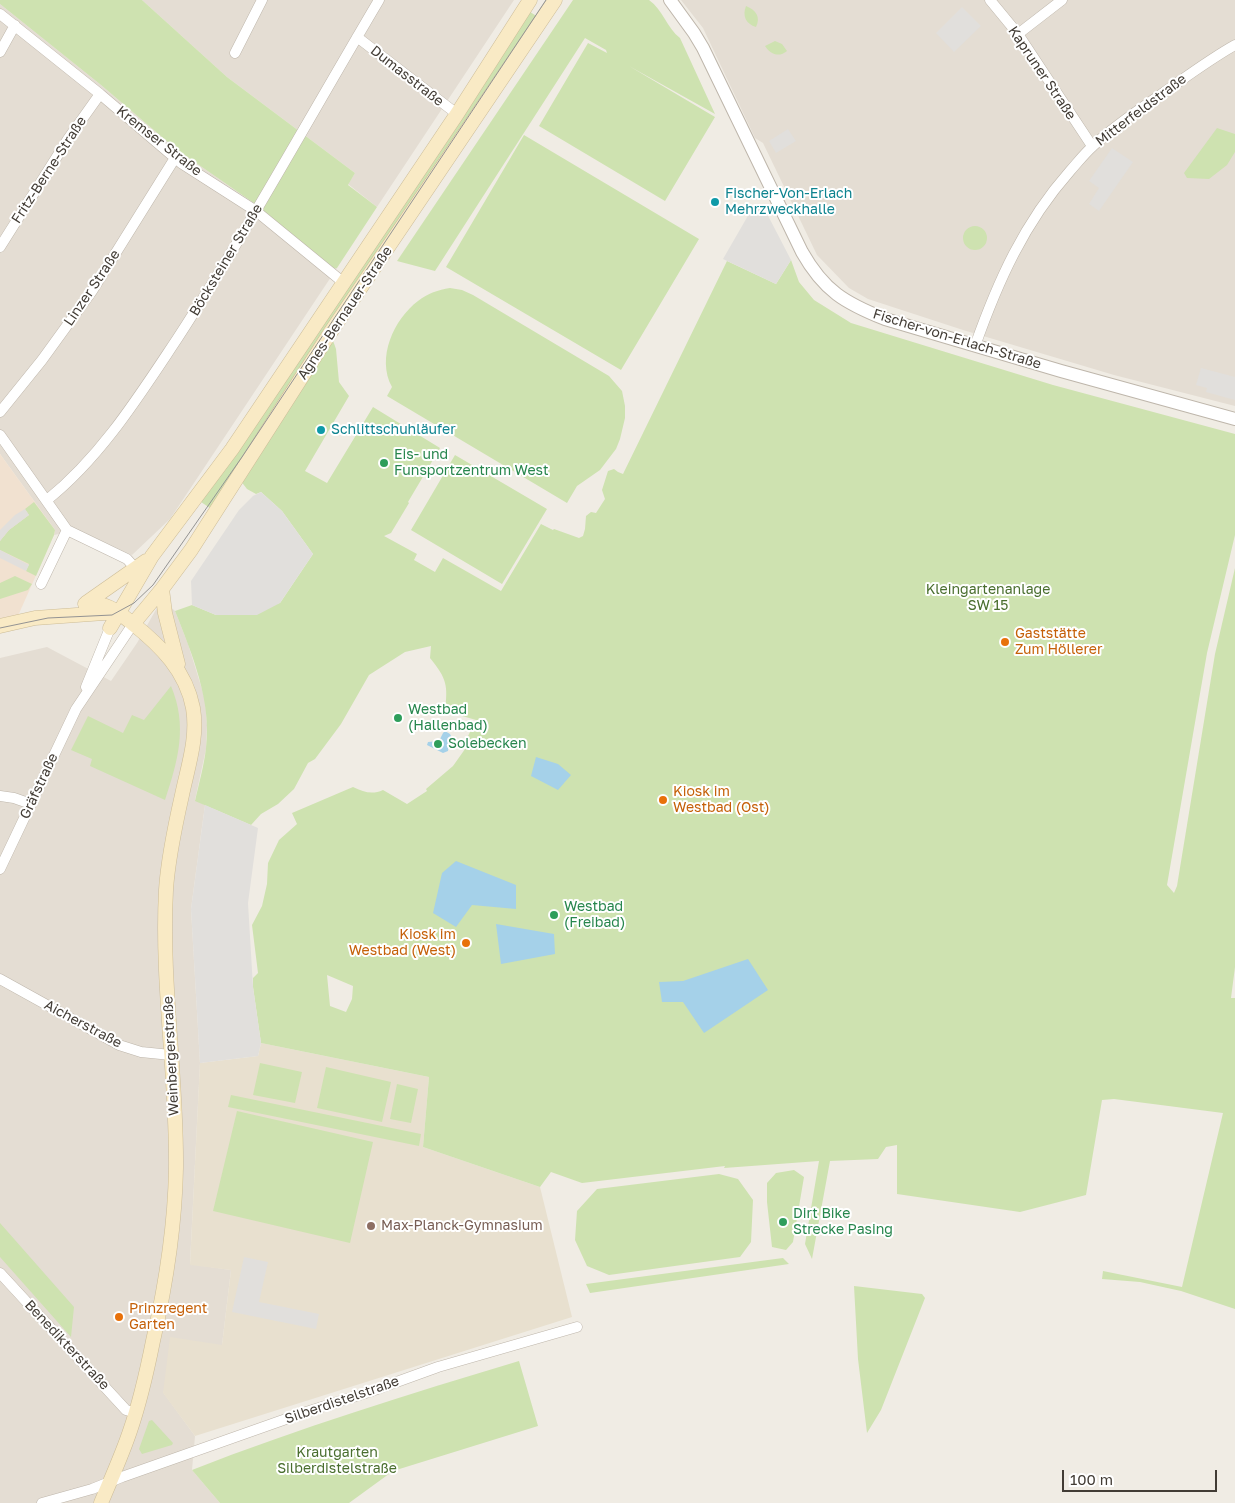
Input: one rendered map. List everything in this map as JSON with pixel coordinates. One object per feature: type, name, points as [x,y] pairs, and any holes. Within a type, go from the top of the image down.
[{"type":"main road","name":"Agnes-Bernauer-Straße","points":[[110,628],[152,556],[232,448],[458,114],[530,0]]},
{"type":"main road","name":"Agnes-Bernauer-Straße","points":[[133,624],[162,590],[216,512],[237,476],[330,333],[555,0]]},
{"type":"main road","name":"Agnes-Bernauer-Straße","points":[[52,617],[85,604],[110,588],[152,556]]},
{"type":"main road","points":[[162,590],[164,613],[181,675]]},
{"type":"main road","points":[[85,604],[100,604],[121,608]]},
{"type":"main road","points":[[0,626],[35,618],[121,608]]},
{"type":"main road","name":"Weinbergerstraße","points":[[101,1503],[136,1413],[161,1305],[172,1240],[176,1168],[175,1112],[164,923],[168,864],[194,741],[193,708],[181,675],[164,651],[133,624],[121,608]]},
{"type":"main road","points":[[110,628],[133,624]]},
{"type":"street","points":[[235,53],[262,0]]},
{"type":"street","name":"Böcksteiner Straße","points":[[47,500],[70,482],[111,434],[155,372],[207,292],[379,0]]},
{"type":"street","name":"Fischer-von-Erlach-Straße","points":[[670,0],[703,48],[793,236],[813,271],[828,288],[843,300],[885,320],[1079,377],[1235,419]]},
{"type":"street","name":"Kapruner Straße","points":[[990,0],[1018,34],[1092,146]]},
{"type":"street","points":[[1018,34],[1062,0]]},
{"type":"street","name":"Kremser Straße","points":[[0,14],[100,94],[175,158],[256,210],[344,283]]},
{"type":"street","points":[[0,52],[16,25]]},
{"type":"street","name":"Dumasstraße","points":[[357,38],[458,114]]},
{"type":"street","name":"Mitterfeldstraße","points":[[975,346],[993,297],[1013,253],[1028,226],[1054,189],[1092,146],[1178,82],[1235,44]]},
{"type":"street","name":"Fritz-Berne-Straße","points":[[0,247],[68,139],[100,94]]},
{"type":"street","name":"Linzer Straße","points":[[0,412],[42,360],[92,291],[175,158]]},
{"type":"street","points":[[0,435],[67,530],[127,560],[136,569]]},
{"type":"street","points":[[41,584],[67,530]]},
{"type":"street","name":"Gräfstraße","points":[[79,704],[133,624]]},
{"type":"street","name":"Gräfstraße","points":[[0,869],[79,704],[110,628]]},
{"type":"street","points":[[0,796],[14,798],[31,804]]},
{"type":"street","name":"Aicherstraße","points":[[0,979],[120,1045],[141,1052],[171,1054]]},
{"type":"street","name":"Benedikterstraße","points":[[0,1273],[126,1410],[136,1413]]},
{"type":"street","name":"Silberdistelstraße","points":[[42,1503],[110,1483],[122,1477],[438,1367],[577,1327]]},
{"type":"shaded area","points":[[142,0],[514,0],[377,207],[348,184],[355,173],[227,77]]},
{"type":"shaded area","points":[[681,0],[1235,0],[1235,406],[1114,375],[963,330],[868,299],[849,288],[817,255],[763,143],[755,138],[703,28]]},
{"type":"shaded area","points":[[0,4],[101,85],[176,149],[258,206],[333,269],[337,268],[170,519],[132,555],[78,530],[54,535],[55,530],[0,454]]},
{"type":"shaded area","points":[[962,7],[981,26],[954,52],[936,33]]},
{"type":"shaded area","points":[[788,129],[796,141],[776,153],[769,141]]},
{"type":"shaded area","points":[[1112,148],[1133,162],[1099,211],[1089,204],[1099,188],[1089,181]]},
{"type":"shaded area","points":[[763,206],[791,260],[776,284],[723,259],[753,207]]},
{"type":"shaded area","points":[[1201,368],[1235,377],[1235,400],[1206,392],[1207,388],[1196,385]]},
{"type":"shaded area","points":[[0,454],[55,530],[17,618],[0,621]]},
{"type":"shaded area","points":[[261,492],[282,511],[313,554],[280,603],[257,615],[216,615],[192,605],[191,581],[239,510],[253,496]]},
{"type":"shaded area","points":[[25,509],[29,515],[9,530],[0,541],[0,530],[15,515]]},
{"type":"shaded area","points":[[0,550],[29,565],[26,571],[0,558]]},
{"type":"shaded area","points":[[162,599],[175,611],[188,644],[205,699],[207,725],[206,749],[195,800],[205,805],[191,909],[200,1063],[190,1264],[231,1270],[222,1345],[163,1392],[195,1436],[192,1470],[220,1503],[0,1503],[0,658],[47,647],[111,681],[137,643]]},
{"type":"shaded area","points":[[205,805],[258,828],[248,903],[253,987],[261,1043],[258,1056],[200,1063],[191,909]]},
{"type":"shaded area","name":"Max-Planck-Gymnasium","points":[[261,1043],[429,1077],[423,1147],[540,1187],[572,1317],[195,1436],[163,1393],[170,1337],[222,1345],[231,1270],[190,1265],[200,1063],[258,1056]]},
{"type":"shaded area","points":[[244,1257],[268,1262],[259,1302],[319,1314],[316,1329],[232,1312]]},
{"type":"green space","points":[[0,0],[142,0],[227,77],[355,173],[348,185],[377,207],[337,268],[333,269],[258,206],[176,149],[101,85],[0,4]]},
{"type":"green space","points":[[573,0],[649,0],[654,4],[680,38],[715,114],[629,66],[715,117],[665,201],[539,126],[588,43],[607,53],[606,50],[585,38],[435,271],[397,261]]},
{"type":"green space","points":[[746,6],[757,14],[756,27],[746,19],[744,13]]},
{"type":"green space","points":[[527,10],[538,17],[213,510],[198,500]]},
{"type":"green space","points":[[775,41],[782,44],[787,51],[778,55],[769,51],[765,46]]},
{"type":"green space","points":[[1217,128],[1235,134],[1235,152],[1227,165],[1209,179],[1187,178],[1184,173]]},
{"type":"green space","points":[[524,135],[699,239],[621,370],[446,267]]},
{"type":"green space","points":[[975,226],[983,230],[987,238],[983,246],[975,250],[967,246],[963,238],[967,230]]},
{"type":"green space","name":"Kleingartenanlage SW 15","points":[[791,260],[799,282],[814,300],[851,323],[1053,385],[1235,434],[1235,535],[1207,653],[1167,885],[1174,893],[1177,886],[1215,654],[1235,568],[1235,967],[1231,998],[1235,998],[1235,1309],[1181,1291],[1140,1282],[1102,1279],[1103,1271],[1182,1287],[1223,1113],[1114,1099],[1102,1100],[1086,1195],[1020,1212],[897,1194],[897,1145],[886,1147],[878,1159],[830,1161],[812,1259],[805,1244],[819,1161],[724,1168],[725,1166],[582,1183],[551,1172],[540,1187],[423,1147],[429,1077],[261,1043],[253,987],[253,978],[258,973],[252,925],[262,906],[267,884],[268,863],[279,840],[297,824],[292,813],[353,787],[368,792],[383,790],[407,804],[427,791],[426,789],[453,766],[470,742],[466,740],[476,720],[445,711],[445,683],[440,671],[430,658],[431,646],[405,652],[369,675],[341,724],[315,759],[308,763],[294,789],[278,804],[261,814],[251,825],[195,801],[206,748],[206,713],[194,661],[175,611],[192,605],[216,615],[280,603],[313,554],[282,511],[261,492],[256,494],[247,489],[240,480],[331,335],[336,349],[339,382],[349,396],[305,471],[327,483],[373,407],[440,448],[391,533],[384,536],[417,554],[414,560],[435,572],[443,558],[501,591],[541,524],[579,538],[583,536],[586,516],[591,512],[596,513],[605,499],[602,490],[608,471],[614,469],[623,474],[727,261],[776,284]],"holes":[[[327,975],[353,986],[352,999],[346,1012],[330,1006]]]},
{"type":"green space","points":[[450,288],[462,290],[473,295],[609,376],[622,391],[625,418],[616,449],[600,470],[577,486],[567,503],[387,396],[392,387],[386,364],[387,352],[395,328],[409,309],[422,298],[433,292]]},
{"type":"green space","points":[[455,455],[547,509],[502,584],[411,530]]},
{"type":"green space","points":[[34,502],[55,530],[36,576],[26,571],[29,564],[0,550],[0,541],[9,530],[29,515],[25,509]]},
{"type":"green space","points":[[15,576],[32,584],[28,590],[0,599],[0,583]]},
{"type":"green space","points":[[171,686],[179,715],[180,729],[177,757],[165,800],[90,766],[92,759],[71,750],[88,716],[123,733],[132,715],[144,720]]},
{"type":"green space","points":[[260,1063],[302,1072],[295,1103],[253,1095]]},
{"type":"green space","points":[[326,1067],[391,1082],[382,1122],[317,1108]]},
{"type":"green space","points":[[397,1084],[418,1089],[411,1123],[390,1119]]},
{"type":"green space","points":[[231,1095],[421,1134],[419,1146],[228,1107]]},
{"type":"green space","points":[[237,1111],[373,1142],[350,1243],[213,1211]]},
{"type":"green space","name":"Dirt Bike Strecke Pasing","points":[[794,1170],[804,1177],[793,1242],[786,1250],[772,1247],[767,1183],[776,1173]]},
{"type":"green space","points":[[719,1174],[738,1179],[753,1200],[751,1242],[740,1257],[609,1275],[587,1266],[575,1240],[577,1211],[597,1189]]},
{"type":"green space","points":[[0,1223],[74,1307],[71,1337],[0,1257]]},
{"type":"green space","points":[[783,1258],[789,1264],[590,1293],[586,1284]]},
{"type":"green space","points":[[854,1286],[922,1294],[925,1298],[881,1410],[867,1433],[858,1359]]},
{"type":"green space","name":"Krautgarten Silberdistelstraße","points":[[519,1361],[538,1426],[393,1471],[349,1503],[220,1503],[192,1470],[313,1426]]},
{"type":"green space","points":[[152,1420],[173,1443],[172,1445],[142,1454],[139,1449],[149,1421]]},
{"type":"water","name":"Solebecken","points":[[445,731],[452,738],[449,742],[448,751],[443,753],[427,745],[428,742],[439,741]]},
{"type":"water","points":[[536,757],[558,764],[571,775],[558,790],[531,776]]},
{"type":"water","points":[[456,861],[516,885],[516,909],[472,905],[456,927],[433,913],[442,873]]},
{"type":"water","points":[[496,924],[554,934],[555,954],[501,964]]},
{"type":"water","points":[[748,959],[768,990],[704,1033],[683,1002],[662,1002],[659,982],[683,981]]},
{"type":"tram line","points":[[0,628],[48,618],[112,615],[134,603],[153,585],[242,457],[546,0]]},
{"type":"place","name":"Fischer-Von-Erlach Mehrzweckhalle","points":[[715,202]]},
{"type":"place","name":"Schlittschuhläufer","points":[[321,430]]},
{"type":"place","name":"Eis- und Funsportzentrum West","points":[[384,463]]},
{"type":"place","name":"Gaststätte Zum Höllerer","points":[[1005,642]]},
{"type":"place","name":"Westbad (Hallenbad)","points":[[398,718]]},
{"type":"place","name":"Solebecken","points":[[438,744]]},
{"type":"place","name":"Kiosk im Westbad (Ost)","points":[[663,800]]},
{"type":"place","name":"Westbad (Freibad)","points":[[554,915]]},
{"type":"place","name":"Kiosk im Westbad (West)","points":[[466,943]]},
{"type":"place","name":"Dirt Bike Strecke Pasing","points":[[783,1222]]},
{"type":"place","name":"Max-Planck-Gymnasium","points":[[371,1226]]},
{"type":"place","name":"Prinzregent Garten","points":[[119,1317]]}]
